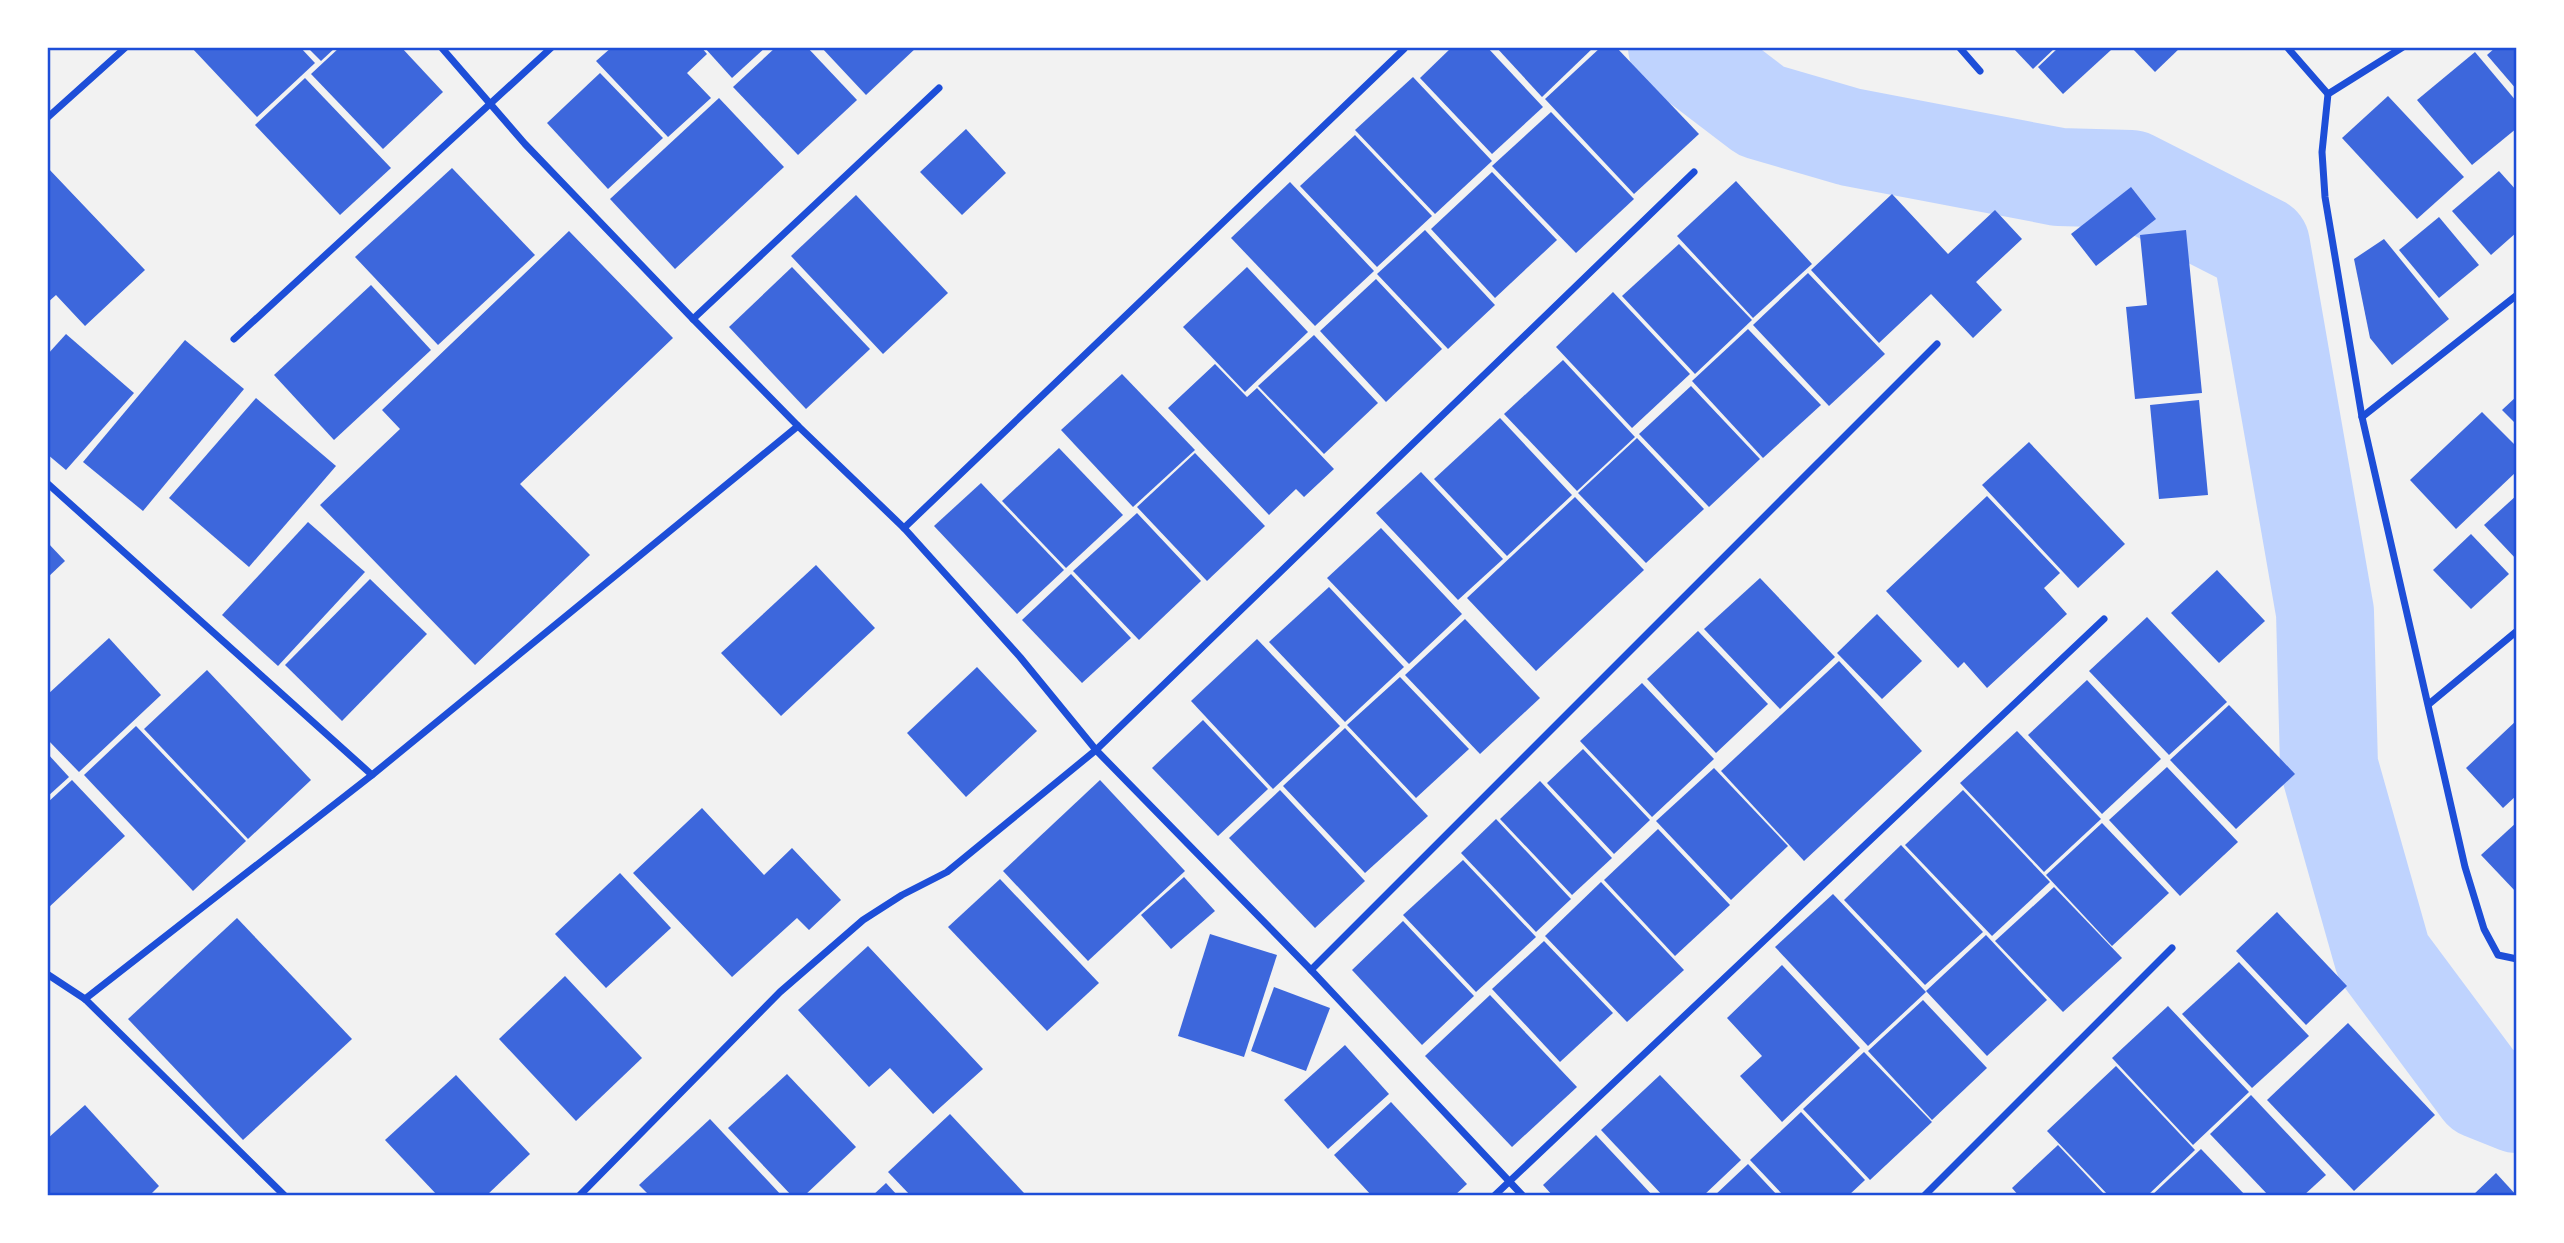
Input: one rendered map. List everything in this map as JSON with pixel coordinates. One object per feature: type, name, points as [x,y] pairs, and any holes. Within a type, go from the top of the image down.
[{"type":"street","points":[[47,118],[126,47]]},
{"type":"street","points":[[441,47],[525,144],[798,426],[904,528],[1020,657],[1096,750],[1311,970],[1523,1196]]},
{"type":"street","points":[[234,339],[552,47]]},
{"type":"street","points":[[1959,47],[1980,71]]},
{"type":"street","points":[[2287,47],[2328,94],[2322,152],[2325,197],[2362,417],[2465,867],[2484,929],[2498,955],[2517,959]]},
{"type":"street","points":[[2328,94],[2403,47]]},
{"type":"street","points":[[904,528],[1404,49]]},
{"type":"street","points":[[693,318],[939,88]]},
{"type":"street","points":[[579,1196],[780,992],[821,956],[863,920],[902,895],[947,872],[1096,750],[1695,172]]},
{"type":"street","points":[[2362,417],[2517,295]]},
{"type":"street","points":[[1311,970],[1937,344]]},
{"type":"street","points":[[85,999],[372,775],[798,426]]},
{"type":"street","points":[[47,484],[372,775]]},
{"type":"street","points":[[1494,1196],[2104,619]]},
{"type":"street","points":[[2429,704],[2517,631]]},
{"type":"street","points":[[1924,1196],[2172,948]]},
{"type":"street","points":[[47,974],[85,999],[285,1196]]},
{"type":"building","points":[[191,47],[300,47],[315,63],[257,117]]},
{"type":"building","points":[[307,47],[336,47],[321,61]]},
{"type":"building","points":[[340,47],[401,47],[443,92],[383,149],[311,74]]},
{"type":"building","points":[[612,47],[701,47],[707,54],[687,73],[711,98],[668,137],[596,61]]},
{"type":"building","points":[[704,47],[766,47],[732,78]]},
{"type":"building","points":[[776,47],[807,47],[857,100],[798,155],[733,87]]},
{"type":"building","points":[[821,47],[917,47],[866,95]]},
{"type":"building","points":[[1452,47],[1487,47],[1543,107],[1492,154],[1420,78]]},
{"type":"building","points":[[1496,47],[1594,47],[1542,97]]},
{"type":"building","points":[[1601,47],[1616,47],[1699,134],[1634,194],[1545,99]]},
{"type":"building","points":[[2012,47],[2056,47],[2033,69]]},
{"type":"building","points":[[2059,47],[2108,47],[2111,50],[2063,94],[2038,67]]},
{"type":"building","points":[[2131,47],[2181,47],[2155,72]]},
{"type":"building","points":[[2496,47],[2517,47],[2517,90],[2487,55]]},
{"type":"building","points":[[2475,52],[2517,102],[2517,128],[2472,165],[2417,100]]},
{"type":"building","points":[[600,73],[663,138],[608,189],[547,123]]},
{"type":"building","points":[[1413,77],[1492,161],[1435,214],[1355,130]]},
{"type":"building","points":[[305,78],[391,168],[340,215],[255,125]]},
{"type":"building","points":[[2388,96],[2464,177],[2417,219],[2342,138]]},
{"type":"building","points":[[719,98],[784,167],[675,269],[610,199]]},
{"type":"building","points":[[1551,112],[1634,199],[1576,253],[1492,166]]},
{"type":"building","points":[[966,129],[1006,173],[962,215],[920,172]]},
{"type":"building","points":[[1355,135],[1432,216],[1377,267],[1300,186]]},
{"type":"building","points":[[47,167],[145,270],[85,326],[56,295],[47,303]]},
{"type":"building","points":[[452,168],[535,255],[438,345],[355,257]]},
{"type":"building","points":[[2499,171],[2517,191],[2517,232],[2491,255],[2452,211]]},
{"type":"building","points":[[1492,172],[1557,240],[1495,298],[1431,229]]},
{"type":"building","points":[[1736,181],[1812,264],[1753,318],[1677,236]]},
{"type":"building","points":[[1290,182],[1374,271],[1315,326],[1231,238]]},
{"type":"building","points":[[2131,187],[2156,219],[2096,266],[2071,234]]},
{"type":"building","points":[[1892,194],[1948,254],[1995,210],[2022,239],[1976,282],[2002,310],[1973,338],[1931,294],[1879,343],[1811,270]]},
{"type":"building","points":[[856,195],[948,293],[883,354],[791,256]]},
{"type":"building","points":[[2439,217],[2479,265],[2439,298],[2399,250]]},
{"type":"building","points":[[1425,230],[1495,305],[1448,349],[1377,274]]},
{"type":"building","points":[[2186,230],[2202,393],[2135,399],[2126,307],[2147,305],[2140,235]]},
{"type":"building","points":[[569,231],[673,338],[520,484],[590,555],[475,665],[320,505],[400,429],[382,410]]},
{"type":"building","points":[[2384,239],[2449,319],[2392,365],[2370,338],[2354,259]]},
{"type":"building","points":[[1679,244],[1752,320],[1695,374],[1622,296]]},
{"type":"building","points":[[792,267],[870,349],[806,409],[729,327]]},
{"type":"building","points":[[1247,267],[1308,332],[1245,392],[1183,327]]},
{"type":"building","points":[[1808,273],[1885,354],[1829,406],[1753,325]]},
{"type":"building","points":[[1376,279],[1442,349],[1386,402],[1320,331]]},
{"type":"building","points":[[371,285],[431,350],[334,440],[274,375]]},
{"type":"building","points":[[1613,292],[1690,374],[1632,428],[1556,347]]},
{"type":"building","points":[[1748,329],[1821,405],[1763,458],[1692,381]]},
{"type":"building","points":[[66,334],[134,393],[66,470],[47,454],[47,355]]},
{"type":"building","points":[[1314,335],[1378,403],[1324,454],[1258,386]]},
{"type":"building","points":[[185,340],[244,389],[143,511],[83,462]]},
{"type":"building","points":[[1563,360],[1635,437],[1577,491],[1504,414]]},
{"type":"building","points":[[1215,364],[1247,397],[1257,388],[1334,469],[1304,497],[1296,489],[1269,515],[1168,408]]},
{"type":"building","points":[[1122,374],[1195,450],[1133,507],[1061,430]]},
{"type":"building","points":[[1691,386],[1760,459],[1709,507],[1639,434]]},
{"type":"building","points":[[2517,396],[2517,425],[2502,410]]},
{"type":"building","points":[[256,398],[336,466],[249,567],[169,498]]},
{"type":"building","points":[[2199,400],[2208,495],[2159,499],[2150,405]]},
{"type":"building","points":[[2482,412],[2517,447],[2517,471],[2456,529],[2410,480]]},
{"type":"building","points":[[1500,418],[1572,495],[1507,556],[1434,479]]},
{"type":"building","points":[[1637,438],[1704,509],[1646,563],[1578,493]]},
{"type":"building","points":[[2029,442],[2125,544],[2078,588],[1982,485]]},
{"type":"building","points":[[1059,448],[1123,515],[1066,568],[1002,501]]},
{"type":"building","points":[[1195,453],[1265,526],[1207,581],[1137,507]]},
{"type":"building","points":[[1421,472],[1503,559],[1458,600],[1376,513]]},
{"type":"building","points":[[981,483],[1064,570],[1017,614],[934,526]]},
{"type":"building","points":[[2517,495],[2517,560],[2484,525]]},
{"type":"building","points":[[1987,496],[2060,573],[2044,588],[2067,614],[1987,688],[1964,662],[1958,668],[1886,591]]},
{"type":"building","points":[[1575,497],[1644,570],[1536,671],[1467,598]]},
{"type":"building","points":[[1137,513],[1201,581],[1139,640],[1073,571]]},
{"type":"building","points":[[308,522],[365,572],[278,666],[222,615]]},
{"type":"building","points":[[1381,528],[1462,614],[1409,664],[1327,578]]},
{"type":"building","points":[[2471,534],[2509,574],[2471,609],[2433,570]]},
{"type":"building","points":[[47,542],[65,561],[47,578]]},
{"type":"building","points":[[816,565],[875,628],[781,716],[721,653]]},
{"type":"building","points":[[2217,570],[2265,621],[2219,663],[2171,613]]},
{"type":"building","points":[[1071,574],[1131,638],[1082,683],[1022,620]]},
{"type":"building","points":[[1760,578],[1835,657],[1780,709],[1704,629]]},
{"type":"building","points":[[370,579],[427,634],[342,721],[285,665]]},
{"type":"building","points":[[1329,587],[1404,667],[1345,722],[1269,642]]},
{"type":"building","points":[[1877,614],[1922,661],[1882,699],[1837,653]]},
{"type":"building","points":[[2147,617],[2227,702],[2169,755],[2089,671]]},
{"type":"building","points":[[1465,619],[1540,698],[1480,754],[1405,675]]},
{"type":"building","points":[[1698,631],[1768,704],[1716,753],[1647,679]]},
{"type":"building","points":[[109,638],[161,695],[79,772],[47,739],[47,695]]},
{"type":"building","points":[[1257,639],[1340,726],[1273,789],[1191,701]]},
{"type":"building","points":[[1839,661],[1922,751],[1804,861],[1721,771]]},
{"type":"building","points":[[977,667],[1037,731],[966,797],[907,733]]},
{"type":"building","points":[[207,670],[311,780],[248,839],[144,729]]},
{"type":"building","points":[[1400,677],[1469,749],[1416,798],[1347,725]]},
{"type":"building","points":[[2087,680],[2161,759],[2102,814],[2028,735]]},
{"type":"building","points":[[1642,683],[1714,759],[1652,817],[1580,741]]},
{"type":"building","points":[[2229,705],[2295,774],[2236,829],[2170,760]]},
{"type":"building","points":[[1203,720],[1268,789],[1218,836],[1152,768]]},
{"type":"building","points":[[2517,720],[2517,795],[2503,808],[2466,768]]},
{"type":"building","points":[[136,726],[246,841],[193,891],[84,775]]},
{"type":"building","points":[[1345,728],[1428,816],[1365,873],[1283,786]]},
{"type":"building","points":[[2017,731],[2101,819],[2044,872],[1960,783]]},
{"type":"building","points":[[1583,749],[1650,820],[1614,854],[1547,783]]},
{"type":"building","points":[[47,753],[69,777],[47,797]]},
{"type":"building","points":[[2167,767],[2238,842],[2180,896],[2109,820]]},
{"type":"building","points":[[1714,768],[1788,846],[1731,900],[1656,821]]},
{"type":"building","points":[[72,780],[125,836],[47,909],[47,803]]},
{"type":"building","points":[[1100,780],[1185,871],[1088,961],[1003,871]]},
{"type":"building","points":[[1540,781],[1612,858],[1572,895],[1500,819]]},
{"type":"building","points":[[1280,790],[1365,881],[1315,928],[1229,838]]},
{"type":"building","points":[[1963,790],[2050,882],[1992,936],[1905,845]]},
{"type":"building","points":[[702,808],[764,875],[792,848],[841,900],[809,930],[797,918],[732,977],[633,873]]},
{"type":"building","points":[[1496,819],[1571,899],[1536,932],[1461,853]]},
{"type":"building","points":[[2517,822],[2517,893],[2481,855]]},
{"type":"building","points":[[2102,823],[2169,893],[2112,946],[2046,875]]},
{"type":"building","points":[[1658,829],[1730,905],[1675,956],[1604,880]]},
{"type":"building","points":[[1901,845],[1983,932],[1925,985],[1844,900]]},
{"type":"building","points":[[1463,860],[1536,937],[1476,992],[1403,915]]},
{"type":"building","points":[[620,873],[671,928],[606,988],[555,934]]},
{"type":"building","points":[[1184,877],[1215,911],[1171,949],[1141,915]]},
{"type":"building","points":[[1000,879],[1099,983],[1047,1031],[948,927]]},
{"type":"building","points":[[1601,882],[1684,970],[1627,1022],[1545,936]]},
{"type":"building","points":[[2054,887],[2122,958],[2063,1012],[1995,941]]},
{"type":"building","points":[[1833,894],[1926,992],[1868,1046],[1775,947]]},
{"type":"building","points":[[2277,912],[2347,986],[2306,1025],[2236,951]]},
{"type":"building","points":[[237,918],[352,1039],[243,1140],[128,1019]]},
{"type":"building","points":[[1403,921],[1474,996],[1422,1045],[1352,970]]},
{"type":"building","points":[[1210,934],[1277,955],[1244,1057],[1178,1036]]},
{"type":"building","points":[[1986,935],[2047,1000],[1987,1056],[1926,991]]},
{"type":"building","points":[[1544,941],[1613,1013],[1560,1062],[1492,989]]},
{"type":"building","points":[[868,946],[983,1069],[933,1114],[890,1068],[869,1087],[798,1010]]},
{"type":"building","points":[[2239,962],[2309,1036],[2252,1088],[2182,1014]]},
{"type":"building","points":[[1782,965],[1860,1048],[1782,1122],[1740,1076],[1762,1056],[1727,1018]]},
{"type":"building","points":[[565,976],[642,1058],[576,1121],[499,1039]]},
{"type":"building","points":[[1274,987],[1330,1008],[1306,1071],[1251,1051]]},
{"type":"building","points":[[1490,995],[1577,1087],[1512,1147],[1425,1056]]},
{"type":"building","points":[[1923,1000],[1987,1068],[1932,1120],[1868,1051]]},
{"type":"building","points":[[2168,1006],[2249,1092],[2193,1145],[2112,1058]]},
{"type":"building","points":[[2348,1023],[2435,1115],[2354,1191],[2267,1100]]},
{"type":"building","points":[[1345,1045],[1389,1094],[1328,1149],[1284,1100]]},
{"type":"building","points":[[1864,1052],[1932,1122],[1870,1180],[1803,1109]]},
{"type":"building","points":[[2116,1066],[2195,1150],[2147,1196],[2109,1196],[2047,1131]]},
{"type":"building","points":[[787,1074],[856,1147],[804,1196],[792,1196],[728,1128]]},
{"type":"building","points":[[456,1075],[530,1154],[486,1196],[438,1196],[385,1140]]},
{"type":"building","points":[[1660,1075],[1741,1160],[1703,1196],[1663,1196],[1601,1130]]},
{"type":"building","points":[[2251,1095],[2326,1175],[2303,1196],[2269,1196],[2210,1134]]},
{"type":"building","points":[[1391,1102],[1467,1184],[1454,1196],[1372,1196],[1334,1155]]},
{"type":"building","points":[[85,1105],[159,1186],[149,1196],[47,1196],[47,1139]]},
{"type":"building","points":[[1801,1112],[1865,1180],[1848,1196],[1784,1196],[1750,1160]]},
{"type":"building","points":[[950,1114],[1024,1193],[1021,1196],[911,1196],[888,1172]]},
{"type":"building","points":[[710,1119],[782,1196],[650,1196],[639,1185]]},
{"type":"building","points":[[1596,1135],[1653,1196],[1553,1196],[1543,1185]]},
{"type":"building","points":[[2058,1145],[2106,1196],[2019,1196],[2012,1188]]},
{"type":"building","points":[[2201,1149],[2246,1196],[2151,1196]]},
{"type":"building","points":[[1748,1164],[1778,1196],[1714,1196]]},
{"type":"building","points":[[2496,1173],[2517,1196],[2472,1196]]},
{"type":"building","points":[[886,1183],[898,1196],[872,1196]]},
{"type":"waterway","points":[[1677,47],[1761,111],[1850,137],[2059,177],[2131,179],[2261,245],[2325,612],[2329,766],[2383,957],[2482,1090],[2517,1104]]}]
